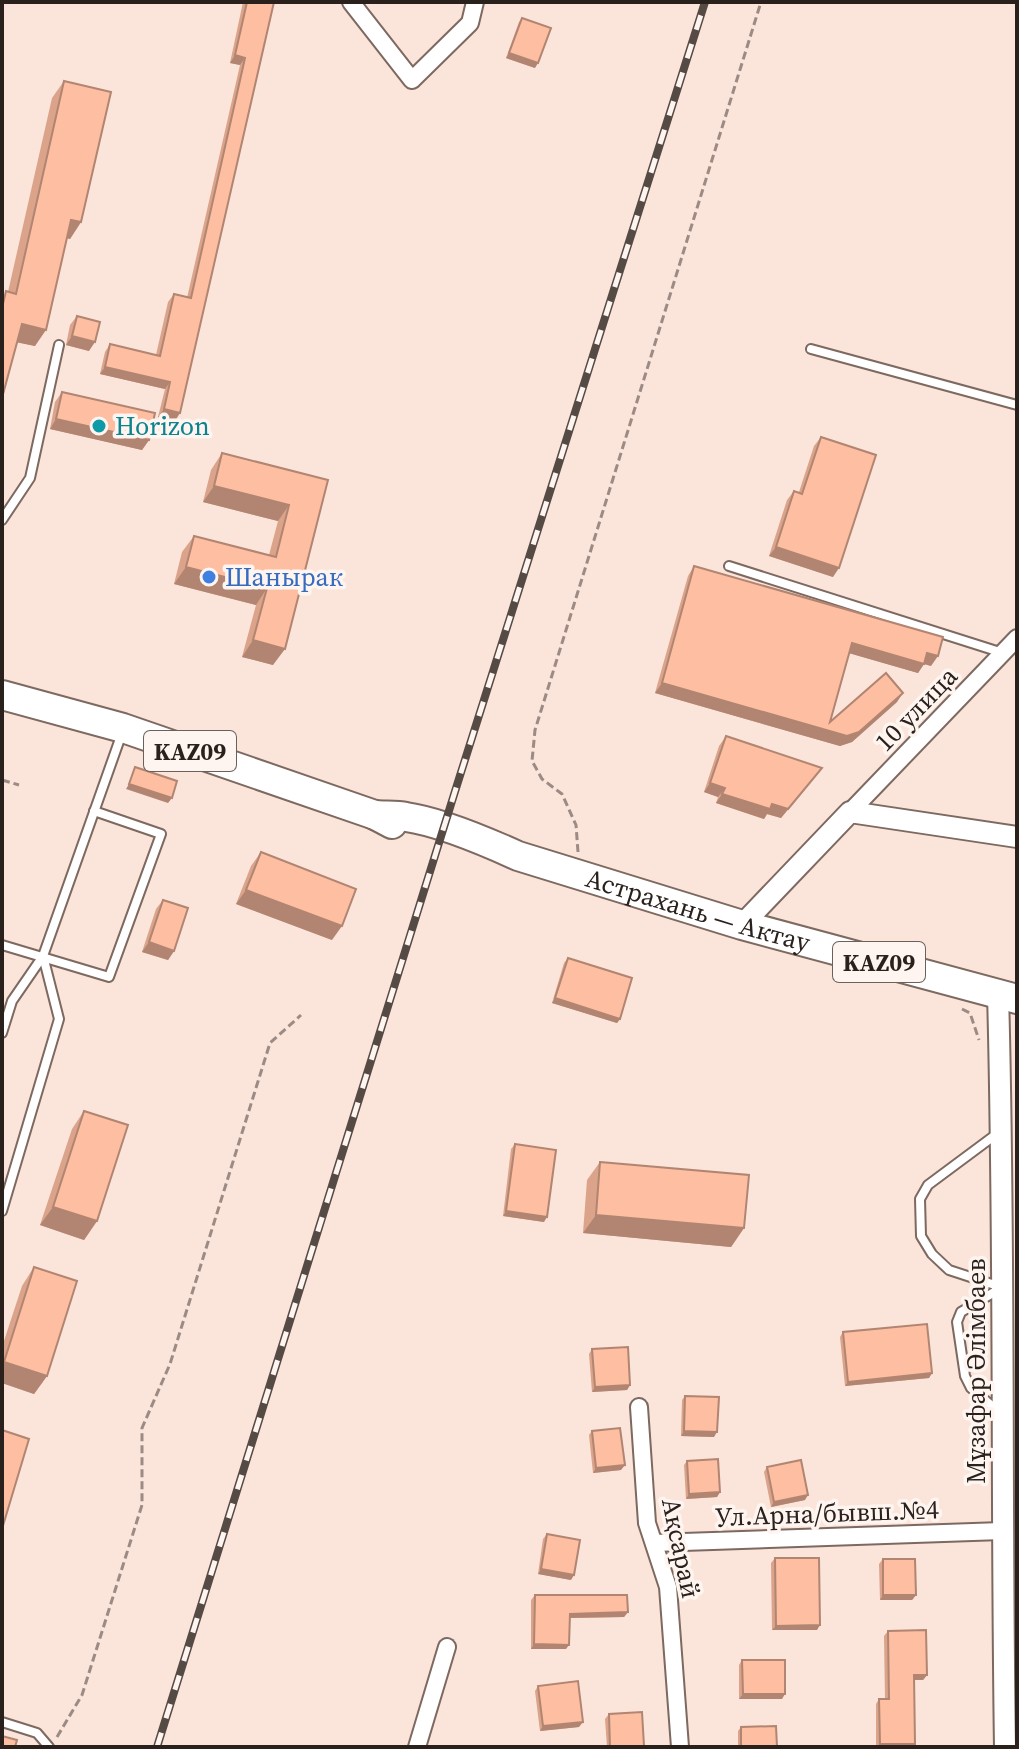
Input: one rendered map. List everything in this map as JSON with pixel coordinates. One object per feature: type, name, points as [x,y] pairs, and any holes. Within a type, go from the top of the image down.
[{"type":"highway","name":"Астрахань — Актау","points":[[2,695],[123,728],[375,815],[403,831],[443,844],[480,853],[518,856],[742,925],[1008,996]]},
{"type":"street","points":[[351,2],[412,80],[470,23],[475,2]]},
{"type":"street","name":"10 улица","points":[[850,812],[1017,638]]},
{"type":"street","points":[[742,925],[850,812],[1017,837]]},
{"type":"street","name":"Мұзафар Әлімбаев","points":[[1005,1747],[1010,1614],[1002,1531],[1001,1287],[1002,1130],[1008,996]]},
{"type":"street","name":"Ақсарай","points":[[639,1407],[647,1523],[668,1587],[680,1747]]},
{"type":"street","name":"Ул.Арна/бывш.№4","points":[[654,1543],[1002,1531]]},
{"type":"street","points":[[417,1747],[447,1647]]},
{"type":"lane","points":[[2,520],[30,478],[59,345]]},
{"type":"lane","points":[[811,349],[1017,405]]},
{"type":"lane","points":[[729,566],[1003,653]]},
{"type":"lane","points":[[2,1033],[12,1001],[43,956],[123,728]]},
{"type":"lane","points":[[2,945],[109,977],[161,834],[94,811]]},
{"type":"lane","points":[[2,1211],[59,1019],[43,956]]},
{"type":"lane","points":[[1001,1287],[949,1270],[932,1254],[921,1236],[920,1199],[928,1185],[1002,1130]]},
{"type":"lane","points":[[1001,1287],[961,1312],[957,1322],[965,1376],[971,1388],[1002,1416]]},
{"type":"lane","points":[[2,1722],[37,1733],[50,1747]]},
{"type":"path","points":[[581,875],[576,825],[562,794],[542,779],[532,761],[535,730],[761,2]]},
{"type":"path","points":[[2,780],[19,785]]},
{"type":"path","points":[[960,1008],[970,1013],[980,1043]]},
{"type":"path","points":[[50,1747],[82,1695],[142,1505],[142,1428],[170,1364],[270,1043],[301,1015]]},
{"type":"building","points":[[247,2],[274,2],[180,413],[164,409],[170,382],[105,367],[110,344],[160,356],[174,294],[191,298],[245,58],[235,55]]},
{"type":"building","points":[[522,18],[551,28],[538,63],[509,53]]},
{"type":"building","points":[[64,81],[111,92],[81,222],[71,220],[46,330],[22,324],[2,398],[2,308],[6,291],[16,294]]},
{"type":"building","points":[[77,316],[100,322],[95,342],[72,336]]},
{"type":"building","points":[[62,392],[155,413],[149,440],[56,419]]},
{"type":"building","points":[[821,437],[876,455],[839,568],[776,547],[794,491],[802,494]]},
{"type":"building","points":[[222,453],[328,480],[285,649],[253,640],[267,588],[186,567],[194,536],[276,557],[289,505],[214,486]]},
{"type":"building","points":[[694,566],[943,637],[938,656],[927,653],[924,664],[852,643],[830,722],[886,673],[903,693],[859,732],[847,736],[662,683]]},
{"type":"building","points":[[726,736],[822,768],[788,809],[772,804],[770,809],[722,794],[725,788],[710,783]]},
{"type":"building","points":[[135,767],[177,781],[172,798],[129,784]]},
{"type":"building","points":[[261,852],[356,889],[342,926],[246,890]]},
{"type":"building","points":[[163,900],[188,908],[174,951],[149,942]]},
{"type":"building","points":[[568,958],[632,978],[620,1019],[555,998]]},
{"type":"building","points":[[84,1111],[128,1125],[97,1221],[53,1207]]},
{"type":"building","points":[[515,1144],[556,1150],[547,1217],[506,1211]]},
{"type":"building","points":[[600,1162],[749,1175],[744,1228],[596,1215]]},
{"type":"building","points":[[34,1267],[77,1281],[47,1376],[4,1362]]},
{"type":"building","points":[[927,1324],[932,1373],[848,1382],[843,1332]]},
{"type":"building","points":[[628,1347],[630,1385],[595,1387],[592,1349]]},
{"type":"building","points":[[685,1396],[719,1397],[717,1432],[684,1431]]},
{"type":"building","points":[[620,1428],[625,1465],[596,1468],[592,1431]]},
{"type":"building","points":[[2,1430],[29,1439],[2,1529]]},
{"type":"building","points":[[718,1459],[720,1492],[689,1494],[687,1461]]},
{"type":"building","points":[[801,1460],[808,1495],[774,1502],[767,1467]]},
{"type":"building","points":[[547,1534],[580,1540],[574,1575],[541,1569]]},
{"type":"building","points":[[775,1558],[819,1558],[820,1625],[776,1626]]},
{"type":"building","points":[[883,1559],[915,1559],[916,1595],[883,1595]]},
{"type":"building","points":[[535,1595],[627,1595],[628,1612],[570,1614],[569,1645],[534,1644]]},
{"type":"building","points":[[926,1630],[927,1675],[914,1675],[915,1744],[880,1744],[879,1699],[889,1699],[888,1631]]},
{"type":"building","points":[[742,1660],[785,1660],[785,1694],[743,1694]]},
{"type":"building","points":[[578,1681],[583,1722],[543,1726],[538,1686]]},
{"type":"building","points":[[642,1712],[644,1746],[610,1747],[609,1714]]},
{"type":"building","points":[[776,1726],[777,1747],[741,1747],[741,1727]]},
{"type":"building","points":[[2,1736],[17,1740],[15,1747],[2,1747]]},
{"type":"railway","points":[[157,1747],[705,2]]},
{"type":"place","name":"Horizon","points":[[99,426]]},
{"type":"place","name":"Шанырак","points":[[209,577]]}]
